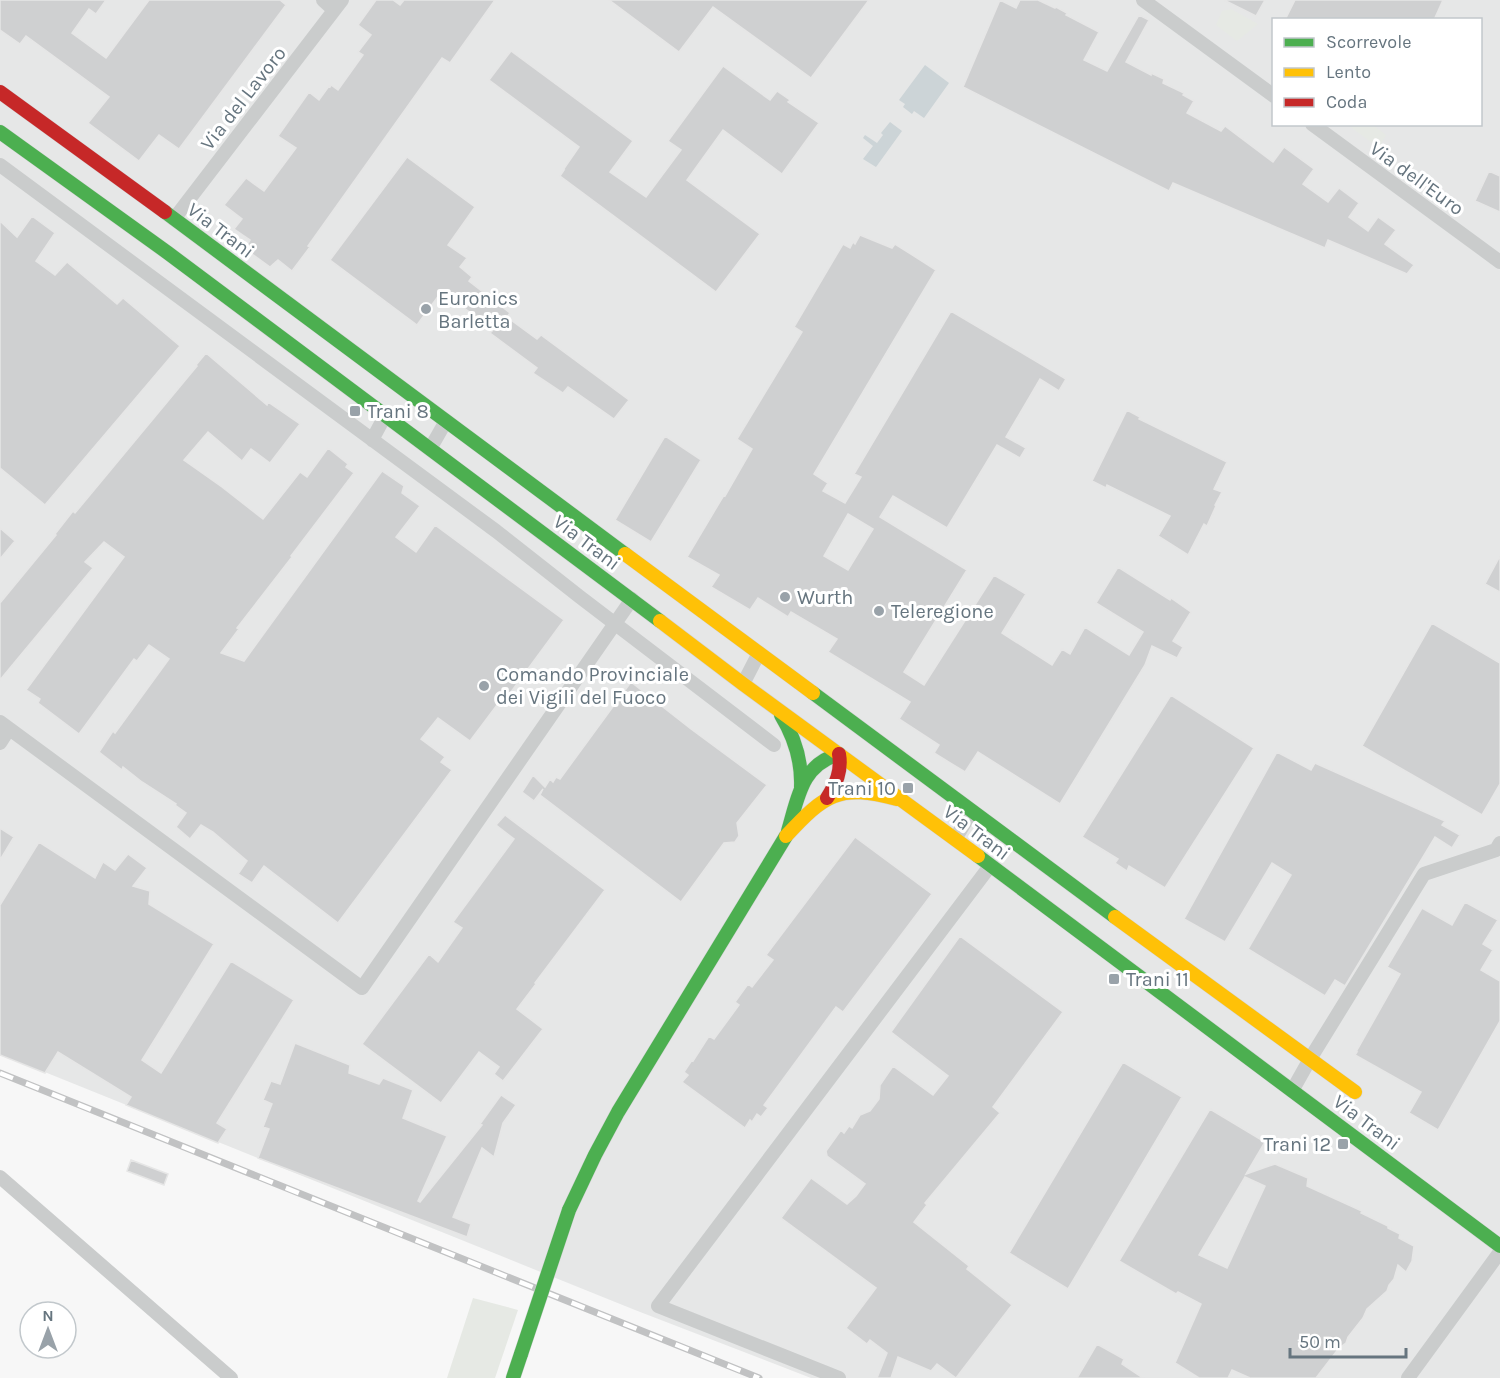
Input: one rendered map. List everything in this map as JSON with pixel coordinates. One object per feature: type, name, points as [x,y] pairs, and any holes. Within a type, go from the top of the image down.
[{"type":"street","points":[[323,0],[338,5]]},
{"type":"street","points":[[1143,0],[1272,95]]},
{"type":"street","name":"Via del Lavoro","points":[[174,219],[338,5]]},
{"type":"street","name":"Via Trani","points":[[0,92],[1355,1092]]},
{"type":"street","name":"Via dell'Euro","points":[[1315,126],[1500,262]]},
{"type":"street","name":"Via Trani","points":[[0,132],[168,254],[1500,1246]]},
{"type":"street","points":[[0,165],[496,531],[774,745]]},
{"type":"street","points":[[372,440],[385,416]]},
{"type":"street","points":[[430,449],[446,421]]},
{"type":"street","points":[[0,743],[5,725],[362,988],[632,599]]},
{"type":"street","points":[[743,684],[759,653]]},
{"type":"street","points":[[776,708],[794,737],[800,756],[802,776],[800,794]]},
{"type":"street","points":[[513,1378],[554,1252],[585,1173],[618,1112],[786,836],[807,776],[814,766],[826,758],[839,754],[841,765],[839,776],[827,798],[786,836]]},
{"type":"street","points":[[827,798],[843,794],[866,793],[903,800]]},
{"type":"street","points":[[955,839],[972,811]]},
{"type":"street","points":[[1292,1090],[1424,874],[1496,850],[1500,843]]},
{"type":"street","points":[[839,1378],[658,1306],[990,866]]},
{"type":"street","points":[[0,1177],[231,1378]]},
{"type":"street","points":[[1408,1378],[1500,1252]]},
{"type":"shaded area","points":[[0,0],[1500,0],[1500,1378],[811,1378],[635,1310],[0,1054]]},
{"type":"shaded area","points":[[1231,9],[1258,24],[1237,41],[1216,25],[1222,11]]},
{"type":"shaded area","points":[[925,65],[949,83],[924,118],[914,111],[912,114],[903,107],[905,104],[899,100]]},
{"type":"shaded area","points":[[890,122],[902,131],[876,167],[863,159],[873,146],[863,138],[865,135],[877,143],[883,135],[881,133]]},
{"type":"shaded area","points":[[1349,126],[1374,126],[1386,135],[1379,148]]},
{"type":"shaded area","points":[[473,1298],[518,1310],[495,1378],[447,1378]]},
{"type":"building","points":[[0,0],[106,0],[96,14],[89,9],[72,33],[106,58],[149,0],[280,0],[286,5],[179,149],[159,135],[139,161],[88,123],[109,97],[26,36],[20,44],[0,30]]},
{"type":"building","points":[[376,0],[393,0],[400,5],[404,0],[495,0],[450,63],[442,58],[292,271],[278,260],[270,267],[245,249],[250,240],[234,229],[242,219],[224,205],[246,178],[264,191],[296,148],[278,136],[309,92],[319,100],[329,86],[338,90],[363,55],[358,52],[371,35],[358,25]]},
{"type":"building","points":[[609,0],[869,0],[811,78],[713,7],[679,52]]},
{"type":"building","points":[[1000,0],[1016,8],[1020,0],[1038,0],[1056,7],[1067,13],[1066,15],[1099,32],[1084,60],[1107,71],[1139,15],[1149,20],[1126,62],[1164,79],[1163,83],[1184,93],[1183,95],[1194,101],[1187,113],[1221,131],[1225,126],[1273,162],[1284,147],[1314,169],[1303,184],[1328,202],[1339,188],[1359,203],[1349,217],[1368,231],[1378,217],[1396,230],[1385,244],[1414,265],[1407,274],[1328,240],[1325,248],[1173,183],[1169,191],[963,87]]},
{"type":"building","points":[[1224,0],[1265,0],[1256,16]]},
{"type":"building","points":[[1295,0],[1443,0],[1435,18],[1286,18]]},
{"type":"building","points":[[511,51],[633,141],[610,172],[646,197],[681,150],[668,141],[723,66],[770,100],[777,91],[790,100],[788,102],[819,123],[782,174],[723,130],[687,180],[760,234],[716,292],[560,176],[579,147],[489,80]]},
{"type":"building","points":[[407,157],[475,207],[448,245],[467,258],[460,267],[472,277],[469,281],[510,313],[507,317],[537,339],[541,335],[629,400],[614,419],[568,387],[563,393],[533,373],[537,368],[490,333],[493,330],[442,291],[417,325],[330,260]]},
{"type":"building","points":[[1489,171],[1500,176],[1500,212],[1475,201]]},
{"type":"building","points":[[32,216],[55,233],[36,261],[55,275],[67,262],[117,304],[123,298],[180,346],[45,505],[0,468],[0,221],[17,237]]},
{"type":"building","points":[[860,235],[892,248],[895,244],[936,270],[814,474],[828,483],[823,491],[845,503],[861,477],[854,474],[951,311],[1066,379],[1059,391],[1040,379],[1006,437],[1026,448],[1020,458],[997,445],[947,528],[893,496],[880,517],[967,570],[904,672],[924,685],[994,575],[1026,594],[1002,633],[1052,665],[1062,649],[1070,654],[1085,627],[1129,655],[1143,632],[1096,603],[1118,567],[1191,612],[1173,641],[1183,647],[1177,658],[1152,646],[1145,665],[1060,804],[978,752],[965,772],[934,753],[939,745],[899,719],[910,702],[828,652],[837,639],[791,612],[788,617],[758,598],[750,610],[711,587],[719,575],[687,557],[752,449],[737,439],[802,332],[794,327],[843,244],[850,248],[853,242],[855,244]],"holes":[[[848,514],[873,529],[848,570],[824,556]]]},
{"type":"building","points":[[206,353],[267,405],[268,402],[300,424],[270,463],[251,449],[242,461],[208,432],[184,460],[263,519],[300,472],[307,477],[328,448],[348,464],[346,467],[354,473],[237,628],[239,629],[221,653],[244,661],[382,471],[404,486],[402,493],[420,506],[396,537],[416,552],[435,525],[564,620],[500,707],[497,705],[470,741],[438,718],[421,739],[445,757],[441,762],[452,770],[338,923],[264,866],[252,883],[238,874],[247,861],[213,832],[201,825],[190,839],[176,827],[186,813],[99,752],[169,659],[149,645],[137,661],[134,659],[79,734],[38,703],[40,699],[26,690],[124,557],[104,542],[85,562],[93,568],[0,680],[0,603],[73,511],[75,513]]},
{"type":"building","points":[[1127,410],[1140,417],[1139,419],[1227,462],[1214,489],[1222,492],[1207,526],[1204,524],[1188,555],[1158,536],[1170,516],[1107,485],[1106,488],[1092,481]]},
{"type":"building","points":[[665,436],[701,460],[651,542],[615,520]]},
{"type":"building","points":[[0,528],[15,541],[0,559]]},
{"type":"building","points":[[1500,556],[1500,592],[1485,584]]},
{"type":"building","points":[[1432,623],[1500,663],[1500,784],[1482,815],[1362,746]]},
{"type":"building","points":[[631,682],[767,785],[737,823],[739,836],[735,842],[724,843],[681,902],[540,795],[543,789],[534,801],[522,792],[533,775],[545,787],[550,779],[553,782],[556,777],[560,779]]},
{"type":"building","points":[[1171,695],[1254,748],[1165,888],[1129,866],[1127,871],[1115,863],[1118,859],[1082,837]]},
{"type":"building","points":[[1277,752],[1311,770],[1315,763],[1445,821],[1442,825],[1460,835],[1452,848],[1435,837],[1345,986],[1335,980],[1325,996],[1248,949],[1291,875],[1272,863],[1225,942],[1184,919]]},
{"type":"building","points":[[505,815],[605,890],[517,1009],[543,1029],[503,1081],[494,1074],[499,1067],[479,1052],[441,1103],[362,1044],[429,954],[438,962],[462,928],[453,922],[514,839],[496,825]]},
{"type":"building","points":[[0,828],[14,837],[0,860]]},
{"type":"building","points":[[855,837],[932,894],[843,1012],[836,1007],[764,1105],[768,1108],[761,1117],[757,1114],[745,1128],[682,1082],[688,1075],[684,1072],[709,1036],[714,1039],[739,1005],[735,1002],[748,984],[752,987],[773,960],[766,955]]},
{"type":"building","points":[[39,842],[95,878],[103,862],[115,870],[128,854],[147,868],[133,886],[150,891],[149,904],[214,944],[142,1060],[161,1073],[231,961],[294,1000],[217,1123],[227,1129],[218,1143],[126,1105],[131,1097],[58,1052],[45,1073],[0,1055],[0,905]]},
{"type":"building","points":[[1465,902],[1498,920],[1483,944],[1493,950],[1481,970],[1500,981],[1500,1021],[1438,1130],[1409,1113],[1421,1092],[1355,1055],[1400,974],[1387,967],[1422,908],[1452,925]]},
{"type":"building","points":[[960,936],[1063,1012],[993,1107],[1000,1113],[925,1203],[927,1205],[914,1222],[969,1266],[967,1269],[1012,1305],[956,1378],[937,1364],[931,1371],[898,1357],[891,1378],[877,1378],[887,1353],[870,1340],[867,1344],[846,1328],[876,1288],[781,1218],[811,1178],[847,1204],[865,1184],[827,1156],[826,1151],[841,1130],[844,1133],[849,1126],[852,1128],[860,1115],[870,1111],[879,1099],[880,1085],[893,1066],[933,1095],[948,1076],[891,1032]]},
{"type":"building","points":[[295,1043],[350,1065],[349,1073],[379,1084],[383,1078],[413,1090],[403,1118],[447,1136],[418,1201],[420,1202],[482,1125],[480,1124],[501,1095],[516,1105],[503,1123],[494,1157],[482,1148],[453,1217],[471,1224],[467,1237],[258,1158],[269,1129],[263,1127],[272,1104],[263,1100],[271,1081],[280,1084]]},
{"type":"building","points":[[1123,1062],[1182,1097],[1068,1289],[1009,1253]]},
{"type":"building","points":[[1210,1109],[1265,1142],[1246,1174],[1275,1164],[1308,1178],[1307,1186],[1362,1211],[1361,1213],[1388,1226],[1400,1234],[1399,1238],[1414,1246],[1412,1261],[1406,1272],[1398,1265],[1387,1291],[1367,1309],[1346,1343],[1339,1348],[1316,1378],[1250,1378],[1232,1370],[1228,1378],[1199,1378],[1175,1363],[1201,1304],[1178,1292],[1176,1294],[1119,1261]],"holes":[[[1245,1177],[1265,1186],[1227,1268],[1199,1255]]]},
{"type":"building","points":[[131,1160],[168,1174],[164,1185],[127,1171]]},
{"type":"building","points":[[1097,1344],[1124,1359],[1122,1364],[1143,1378],[1077,1378]]},
{"type":"railway","points":[[0,1073],[759,1378]]},
{"type":"traffic: fast","points":[[0,132],[168,253],[660,621]]},
{"type":"traffic: fast","points":[[165,212],[625,554]]},
{"type":"traffic: fast","points":[[813,693],[1115,917]]},
{"type":"traffic: fast","points":[[781,715],[797,750],[801,787]]},
{"type":"traffic: fast","points":[[788,831],[803,784],[809,774],[826,759],[839,754]]},
{"type":"traffic: fast","points":[[569,1210],[618,1112],[786,836]]},
{"type":"traffic: fast","points":[[978,856],[1500,1246]]},
{"type":"traffic: fast","points":[[521,1354],[569,1210]]},
{"type":"traffic: fast","points":[[513,1378],[521,1354]]},
{"type":"traffic: slow","points":[[625,554],[813,693]]},
{"type":"traffic: slow","points":[[660,621],[978,856]]},
{"type":"traffic: slow","points":[[786,836],[811,811],[834,796],[861,792],[897,799]]},
{"type":"traffic: slow","points":[[1115,917],[1355,1092]]},
{"type":"traffic: jam","points":[[0,92],[165,212]]},
{"type":"traffic: jam","points":[[827,798],[838,777],[839,754]]},
{"type":"place","name":"Euronics Barletta","points":[[426,309]]},
{"type":"place","name":"Trani 8","points":[[355,411]]},
{"type":"place","name":"Wurth","points":[[785,597]]},
{"type":"place","name":"Teleregione","points":[[879,611]]},
{"type":"place","name":"Comando Provinciale dei Vigili del Fuoco","points":[[484,686]]},
{"type":"place","name":"Trani 10","points":[[908,788]]},
{"type":"place","name":"Trani 11","points":[[1114,979]]},
{"type":"place","name":"Trani 12","points":[[1343,1144]]}]
